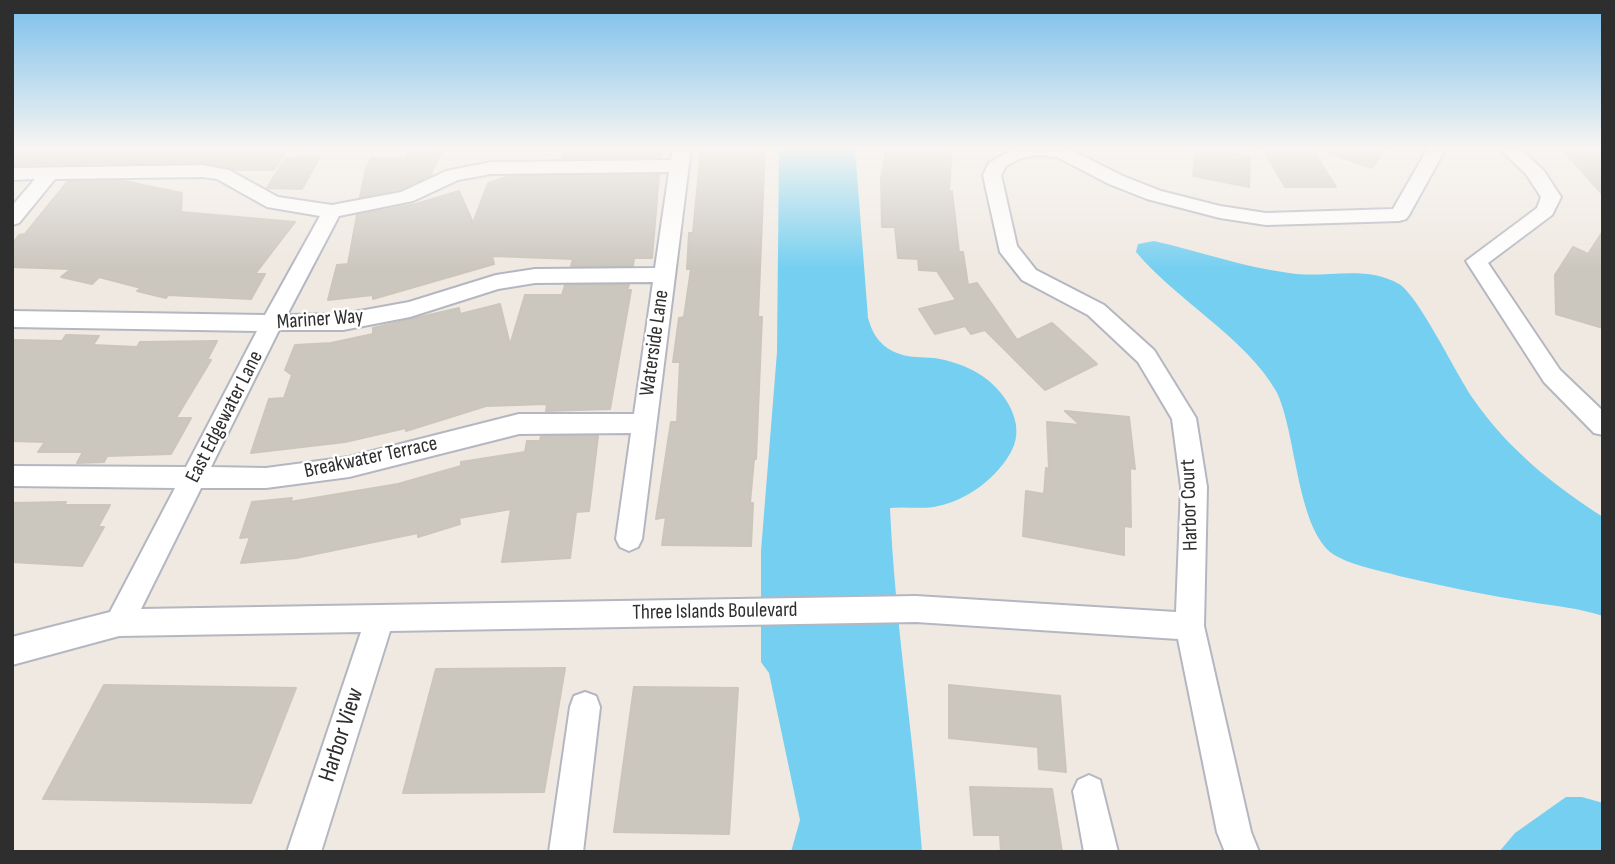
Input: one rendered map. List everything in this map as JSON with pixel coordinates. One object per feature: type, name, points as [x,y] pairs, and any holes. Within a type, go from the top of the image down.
[{"type":"street","points":[[12,219],[37,188]]},
{"type":"street","points":[[245,188],[274,203],[332,211],[406,197],[425,188]]},
{"type":"street","name":"Waterside Lane","points":[[629,539],[676,188]]},
{"type":"street","name":"Harbor Court","points":[[995,188],[1007,247],[1029,275],[1097,310],[1146,356],[1184,418],[1194,486],[1190,626]]},
{"type":"street","name":"Harbor Court","points":[[1137,188],[1220,212],[1266,219],[1399,215],[1414,188]]},
{"type":"street","points":[[1547,188],[1551,197],[1545,211],[1476,261],[1552,376],[1603,426]]},
{"type":"street","name":"East Edgewater Lane","points":[[119,623],[332,211]]},
{"type":"street","name":"Mariner Way","points":[[12,319],[343,322],[410,310],[496,282],[536,276],[664,275]]},
{"type":"street","name":"Breakwater Terrace","points":[[12,476],[266,478],[349,467],[519,424],[644,423]]},
{"type":"street","name":"Three Islands Boulevard","points":[[12,651],[119,623],[916,609],[1190,626]]},
{"type":"street","name":"Harbor View","points":[[304,852],[380,618]]},
{"type":"street","points":[[1190,626],[1234,832],[1242,852]]},
{"type":"street","points":[[566,852],[585,707]]},
{"type":"street","points":[[1088,791],[1101,852]]},
{"type":"water","points":[[779,188],[858,188],[868,318],[875,335],[886,347],[901,355],[946,360],[979,374],[1005,398],[1016,424],[1016,440],[1006,460],[990,478],[971,493],[932,507],[890,508],[922,852],[791,852],[800,820],[769,673],[761,662],[761,551],[777,352]]},
{"type":"water","points":[[1154,241],[1272,270],[1303,274],[1359,273],[1386,278],[1399,284],[1417,304],[1474,400],[1501,434],[1549,479],[1603,517],[1603,616],[1399,576],[1345,560],[1324,546],[1305,506],[1289,431],[1276,391],[1247,354],[1136,252],[1138,244]]},
{"type":"water","points":[[1566,797],[1582,797],[1603,803],[1603,852],[1499,852],[1515,833]]},
{"type":"building","points":[[62,188],[159,188],[182,193],[181,212],[295,222],[255,274],[265,274],[251,299],[168,295],[166,298],[99,277],[92,284],[61,277],[71,269],[12,267],[12,244],[19,235],[25,234]]},
{"type":"building","points":[[362,188],[402,188],[400,189],[360,197]]},
{"type":"building","points":[[486,188],[658,188],[652,258],[634,258],[633,266],[571,266],[573,259],[492,256],[494,264],[373,299],[373,295],[328,300],[337,265],[348,264],[357,215],[416,204],[459,191],[473,223]]},
{"type":"building","points":[[697,188],[763,188],[758,317],[762,317],[756,459],[750,503],[753,503],[751,546],[662,545],[666,517],[656,519],[671,422],[677,422],[680,362],[673,362],[679,318],[684,317],[691,269],[687,269],[689,233],[693,233]]},
{"type":"building","points":[[881,188],[949,188],[952,191],[959,252],[963,252],[968,285],[977,283],[1017,340],[1052,323],[1097,364],[1045,390],[985,330],[971,334],[965,326],[935,334],[919,309],[956,300],[937,271],[919,270],[918,259],[898,258],[895,227],[882,227]]},
{"type":"building","points":[[1603,231],[1603,328],[1556,314],[1555,275],[1573,247],[1588,254]]},
{"type":"building","points":[[565,285],[629,285],[627,290],[631,290],[610,409],[546,411],[547,404],[486,406],[406,431],[406,428],[345,442],[251,453],[269,399],[284,398],[292,375],[285,370],[295,345],[331,343],[373,334],[373,328],[459,308],[460,314],[500,304],[510,345],[525,295],[562,295]]},
{"type":"building","points":[[66,335],[99,336],[93,345],[137,347],[140,342],[217,341],[207,360],[211,360],[176,418],[191,418],[171,454],[107,456],[104,462],[77,463],[83,452],[38,452],[45,442],[12,441],[12,340],[62,341]]},
{"type":"building","points":[[1065,411],[1129,417],[1135,469],[1130,468],[1131,527],[1124,526],[1124,555],[1023,536],[1026,491],[1044,494],[1046,468],[1049,469],[1047,422],[1080,425]]},
{"type":"building","points":[[541,436],[598,436],[589,511],[576,512],[570,558],[502,562],[511,509],[459,518],[460,524],[418,537],[418,533],[296,558],[241,563],[250,537],[240,538],[252,502],[292,498],[290,502],[398,484],[461,466],[461,462],[525,452],[527,441],[540,441]]},
{"type":"building","points":[[66,502],[64,505],[110,505],[98,527],[104,527],[82,566],[12,562],[12,503]]},
{"type":"building","points":[[565,668],[544,792],[403,793],[436,669]]},
{"type":"building","points":[[104,685],[296,688],[251,803],[43,799]]},
{"type":"building","points":[[949,685],[1060,696],[1066,772],[1039,769],[1038,747],[949,738]]},
{"type":"building","points":[[634,687],[738,688],[729,834],[614,832]]},
{"type":"building","points":[[970,787],[1052,789],[1062,852],[1001,852],[1000,835],[974,835]]}]
